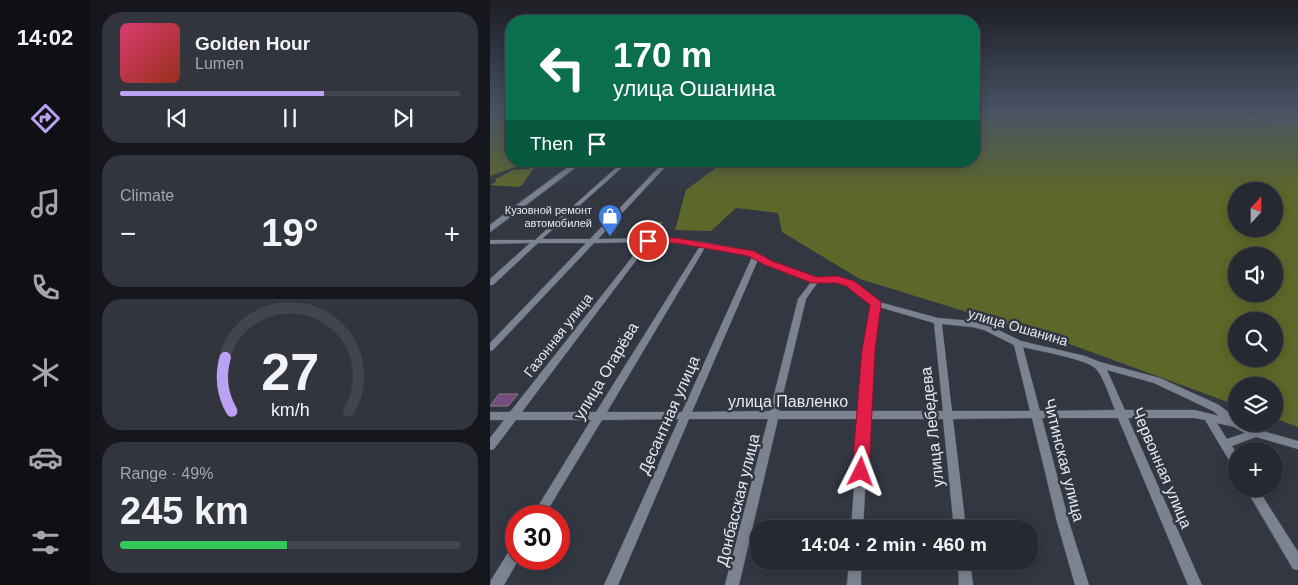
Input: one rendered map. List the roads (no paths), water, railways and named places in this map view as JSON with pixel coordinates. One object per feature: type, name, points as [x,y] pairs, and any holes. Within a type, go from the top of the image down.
[{"type":"street","points":[[490,229],[574,167]]},
{"type":"street","points":[[490,283],[620,167]]},
{"type":"street","points":[[490,348],[662,167]]},
{"type":"street","name":"улица Ошанина","points":[[490,242],[676,240],[751,253],[756,258],[816,280],[837,280],[850,284],[876,304],[938,321],[972,324],[987,328],[1018,343],[1086,359],[1097,364],[1157,380],[1216,408],[1228,418]]},
{"type":"street","name":"Газонная улица","points":[[490,446],[648,241]]},
{"type":"street","name":"улица Огарёва","points":[[545,505],[704,244]]},
{"type":"street","name":"Десантная улица","points":[[611,585],[756,258]]},
{"type":"street","name":"Донбасская улица","points":[[732,585],[802,299],[816,280]]},
{"type":"street","points":[[858,520],[868,350],[876,304]]},
{"type":"street","name":"улица Лебедева","points":[[938,321],[959,520]]},
{"type":"street","name":"Читинская улица","points":[[1018,343],[1063,522],[1082,585]]},
{"type":"street","name":"Червонная улица","points":[[1097,364],[1103,371],[1195,585]]},
{"type":"street","name":"улица Павленко","points":[[490,416],[1195,414],[1228,422]]},
{"type":"street","points":[[1208,417],[1228,448]]},
{"type":"street","points":[[1226,444],[1256,432]]},
{"type":"street","name":"улица Ошанина","points":[[1256,432],[1298,445]]},
{"type":"street","points":[[1257,497],[1298,564]]},
{"type":"street","points":[[496,585],[505,570]]},
{"type":"street","points":[[854,585],[855,570]]},
{"type":"street","points":[[965,570],[966,585]]},
{"type":"place","name":"Кузовной ремонт автомобилей","points":[[610,237]]}]
